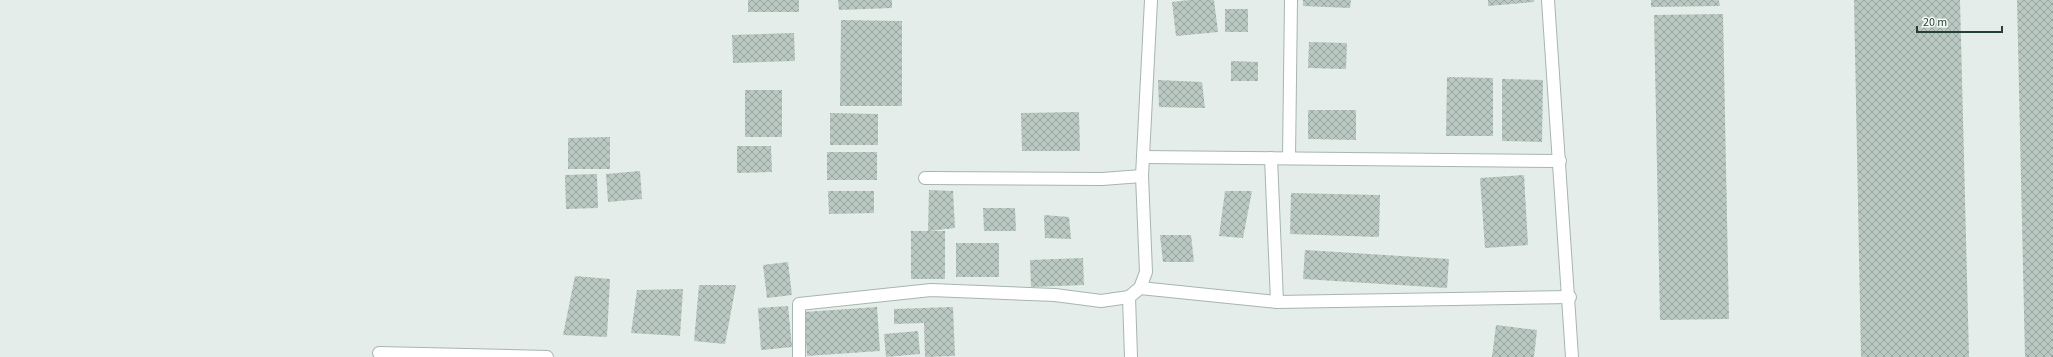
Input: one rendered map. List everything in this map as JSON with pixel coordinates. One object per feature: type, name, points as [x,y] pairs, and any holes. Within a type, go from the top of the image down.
[{"type":"street","points":[[799,357],[799,304],[931,290],[1055,295],[1101,301],[1129,297],[1140,288],[1146,272],[1142,176],[1151,0]]},
{"type":"street","points":[[1289,158],[1290,0]]},
{"type":"street","points":[[1548,0],[1547,12],[1570,297],[1572,357]]},
{"type":"street","points":[[1143,157],[1560,161]]},
{"type":"street","points":[[1271,158],[1277,302]]},
{"type":"street","points":[[925,178],[1102,178],[1142,176]]},
{"type":"street","points":[[1140,288],[1277,302],[1570,297]]},
{"type":"street","points":[[1129,297],[1131,357]]},
{"type":"street","points":[[379,353],[547,357]]},
{"type":"building","points":[[748,0],[799,0],[799,12],[748,12]]},
{"type":"building","points":[[838,0],[892,0],[892,8],[839,10]]},
{"type":"building","points":[[1214,0],[1218,32],[1176,36],[1172,2]]},
{"type":"building","points":[[1303,0],[1351,0],[1350,8],[1303,6]]},
{"type":"building","points":[[1488,0],[1534,0],[1534,2],[1488,6]]},
{"type":"building","points":[[1651,0],[1719,0],[1720,6],[1651,7]]},
{"type":"building","points":[[1854,0],[1960,0],[1969,357],[1861,357]]},
{"type":"building","points":[[2017,0],[2053,0],[2053,357],[2025,357]]},
{"type":"building","points":[[1225,9],[1248,9],[1248,32],[1225,32]]},
{"type":"building","points":[[1723,14],[1729,319],[1660,320],[1654,15]]},
{"type":"building","points":[[841,20],[902,21],[902,106],[840,106]]},
{"type":"building","points":[[794,33],[795,61],[733,63],[732,35]]},
{"type":"building","points":[[1309,42],[1347,43],[1346,69],[1308,68]]},
{"type":"building","points":[[1231,61],[1258,62],[1258,81],[1231,81]]},
{"type":"building","points":[[1447,77],[1493,78],[1493,136],[1446,136]]},
{"type":"building","points":[[1502,79],[1543,80],[1542,142],[1502,141]]},
{"type":"building","points":[[1158,80],[1202,82],[1205,108],[1159,107]]},
{"type":"building","points":[[745,90],[782,90],[782,137],[745,137]]},
{"type":"building","points":[[1308,110],[1356,110],[1356,140],[1308,139]]},
{"type":"building","points":[[1079,112],[1080,151],[1022,151],[1021,113]]},
{"type":"building","points":[[830,113],[878,114],[878,145],[830,145]]},
{"type":"building","points":[[610,137],[610,169],[568,169],[568,138]]},
{"type":"building","points":[[737,146],[771,146],[772,172],[737,173]]},
{"type":"building","points":[[827,152],[877,152],[877,180],[827,180]]},
{"type":"building","points":[[640,171],[642,199],[608,202],[606,174]]},
{"type":"building","points":[[597,174],[598,208],[566,209],[565,175]]},
{"type":"building","points":[[1524,175],[1528,245],[1485,248],[1480,178]]},
{"type":"building","points":[[929,190],[953,191],[955,228],[930,231],[945,231],[945,279],[911,279],[911,231],[928,231]]},
{"type":"building","points":[[828,191],[874,191],[874,213],[829,214]]},
{"type":"building","points":[[1225,191],[1252,191],[1243,238],[1219,236]]},
{"type":"building","points":[[1291,193],[1380,195],[1379,237],[1290,234]]},
{"type":"building","points":[[983,208],[1015,208],[1016,231],[984,231]]},
{"type":"building","points":[[1044,215],[1069,217],[1071,239],[1045,238]]},
{"type":"building","points":[[1160,235],[1191,235],[1194,262],[1163,262]]},
{"type":"building","points":[[956,243],[999,243],[999,277],[956,277]]},
{"type":"building","points":[[1305,250],[1449,259],[1447,288],[1303,279]]},
{"type":"building","points":[[1083,258],[1084,285],[1031,287],[1030,260]]},
{"type":"building","points":[[788,262],[792,295],[767,298],[763,265]]},
{"type":"building","points":[[575,276],[610,279],[607,337],[563,335]]},
{"type":"building","points":[[699,285],[736,285],[725,344],[694,341]]},
{"type":"building","points":[[683,289],[680,336],[631,333],[637,290]]},
{"type":"building","points":[[788,306],[792,347],[761,350],[758,308]]},
{"type":"building","points":[[877,307],[880,351],[807,356],[804,312]]},
{"type":"building","points":[[953,307],[955,356],[925,357],[924,323],[894,324],[894,309]]},
{"type":"building","points":[[1496,325],[1537,330],[1534,357],[1492,357]]},
{"type":"building","points":[[918,331],[920,354],[886,357],[884,334]]}]
